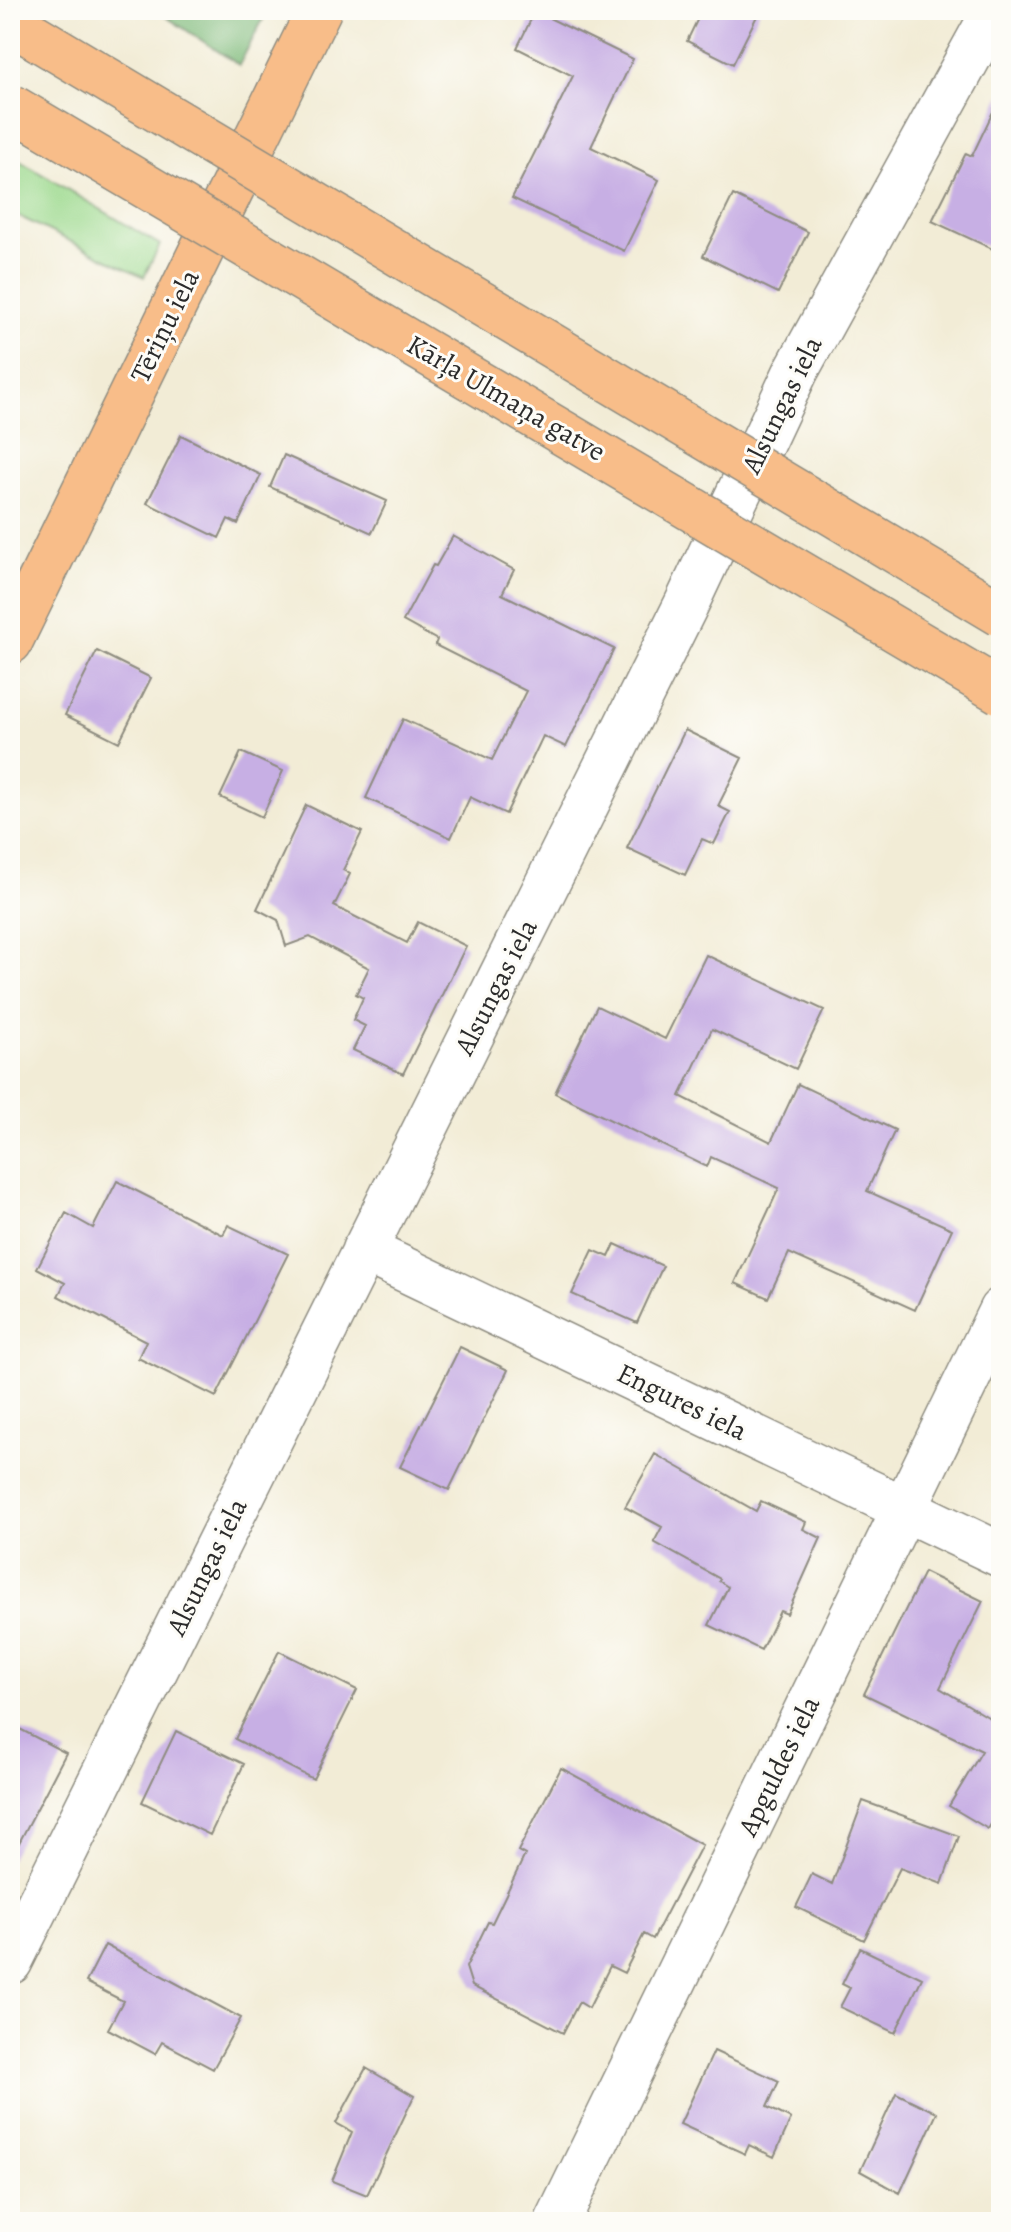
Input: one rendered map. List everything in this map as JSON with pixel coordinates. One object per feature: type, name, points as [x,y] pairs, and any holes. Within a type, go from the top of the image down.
[{"type":"main road","name":"Tēriņu iela","points":[[10,642],[319,10]]},
{"type":"main road","points":[[27,32],[1001,614]]},
{"type":"main road","name":"Kārļa Ulmaņa gatve","points":[[10,106],[1001,692]]},
{"type":"street","name":"Alsungas iela","points":[[10,1962],[686,605],[796,371],[990,16]]},
{"type":"street","name":"Engures iela","points":[[364,1250],[1001,1555]]},
{"type":"street","name":"Apguldes iela","points":[[557,2222],[1001,1310]]},
{"type":"green space","points":[[156,10],[268,10],[239,65]]},
{"type":"green space","points":[[10,155],[160,245],[144,277],[10,212]]},
{"type":"building","points":[[702,10],[760,10],[733,64],[687,41]]},
{"type":"building","points":[[535,11],[633,59],[591,147],[659,180],[624,251],[512,198],[573,76],[517,48]]},
{"type":"building","points":[[1001,95],[1001,253],[932,221],[966,153],[972,156]]},
{"type":"building","points":[[733,195],[808,232],[778,293],[703,256]]},
{"type":"building","points":[[181,435],[261,475],[238,524],[228,519],[219,538],[147,503]]},
{"type":"building","points":[[284,455],[387,501],[372,533],[270,487]]},
{"type":"building","points":[[453,536],[514,570],[502,594],[614,649],[566,747],[543,736],[506,814],[470,797],[451,838],[366,798],[403,719],[492,760],[526,691],[435,645],[437,640],[403,621],[433,565],[436,566]]},
{"type":"building","points":[[97,651],[151,678],[119,742],[65,715]]},
{"type":"building","points":[[685,730],[742,758],[718,806],[730,812],[714,844],[702,839],[685,875],[627,848]]},
{"type":"building","points":[[241,752],[283,771],[262,817],[220,797]]},
{"type":"building","points":[[306,805],[362,832],[343,870],[350,874],[334,906],[407,943],[418,922],[466,946],[403,1074],[353,1050],[365,1026],[353,1020],[363,998],[356,994],[369,968],[310,937],[286,946],[278,920],[257,909]]},
{"type":"building","points":[[706,955],[824,1010],[796,1069],[712,1029],[680,1096],[771,1142],[798,1084],[895,1130],[867,1191],[952,1229],[915,1310],[789,1253],[768,1298],[735,1283],[779,1188],[711,1157],[707,1167],[555,1093],[597,1006],[665,1039]]},
{"type":"building","points":[[117,1181],[223,1235],[228,1225],[288,1254],[216,1397],[138,1358],[146,1341],[58,1296],[65,1283],[37,1268],[66,1213],[93,1228]]},
{"type":"building","points":[[615,1244],[663,1266],[637,1323],[572,1294],[593,1250],[609,1257]]},
{"type":"building","points":[[460,1347],[508,1370],[449,1490],[400,1467]]},
{"type":"building","points":[[655,1454],[756,1511],[761,1501],[806,1522],[803,1529],[821,1538],[787,1614],[780,1611],[761,1650],[709,1625],[728,1587],[720,1579],[654,1542],[662,1527],[625,1507]]},
{"type":"building","points":[[924,1572],[983,1601],[940,1688],[998,1723],[1001,1718],[1001,1808],[988,1829],[949,1806],[982,1751],[864,1694]]},
{"type":"building","points":[[279,1651],[357,1690],[313,1779],[235,1739]]},
{"type":"building","points":[[10,1724],[66,1753],[10,1860]]},
{"type":"building","points":[[176,1731],[244,1764],[210,1835],[142,1802]]},
{"type":"building","points":[[561,1768],[702,1845],[653,1939],[644,1934],[624,1973],[610,1966],[589,2008],[579,2002],[563,2033],[472,1986],[466,1967],[488,1922],[492,1923],[525,1855],[518,1851]]},
{"type":"building","points":[[863,1801],[959,1836],[942,1884],[900,1868],[864,1940],[796,1907],[812,1874],[832,1884]]},
{"type":"building","points":[[105,1945],[241,2018],[213,2069],[162,2042],[155,2054],[108,2029],[123,2001],[86,1982]]},
{"type":"building","points":[[860,1948],[922,1978],[895,2033],[840,2007],[850,1988],[842,1984]]},
{"type":"building","points":[[714,2051],[779,2081],[767,2107],[791,2119],[774,2157],[749,2145],[745,2154],[680,2124]]},
{"type":"building","points":[[366,2068],[414,2096],[367,2195],[332,2181],[352,2132],[336,2123]]},
{"type":"building","points":[[896,2093],[937,2113],[900,2193],[860,2171]]}]
